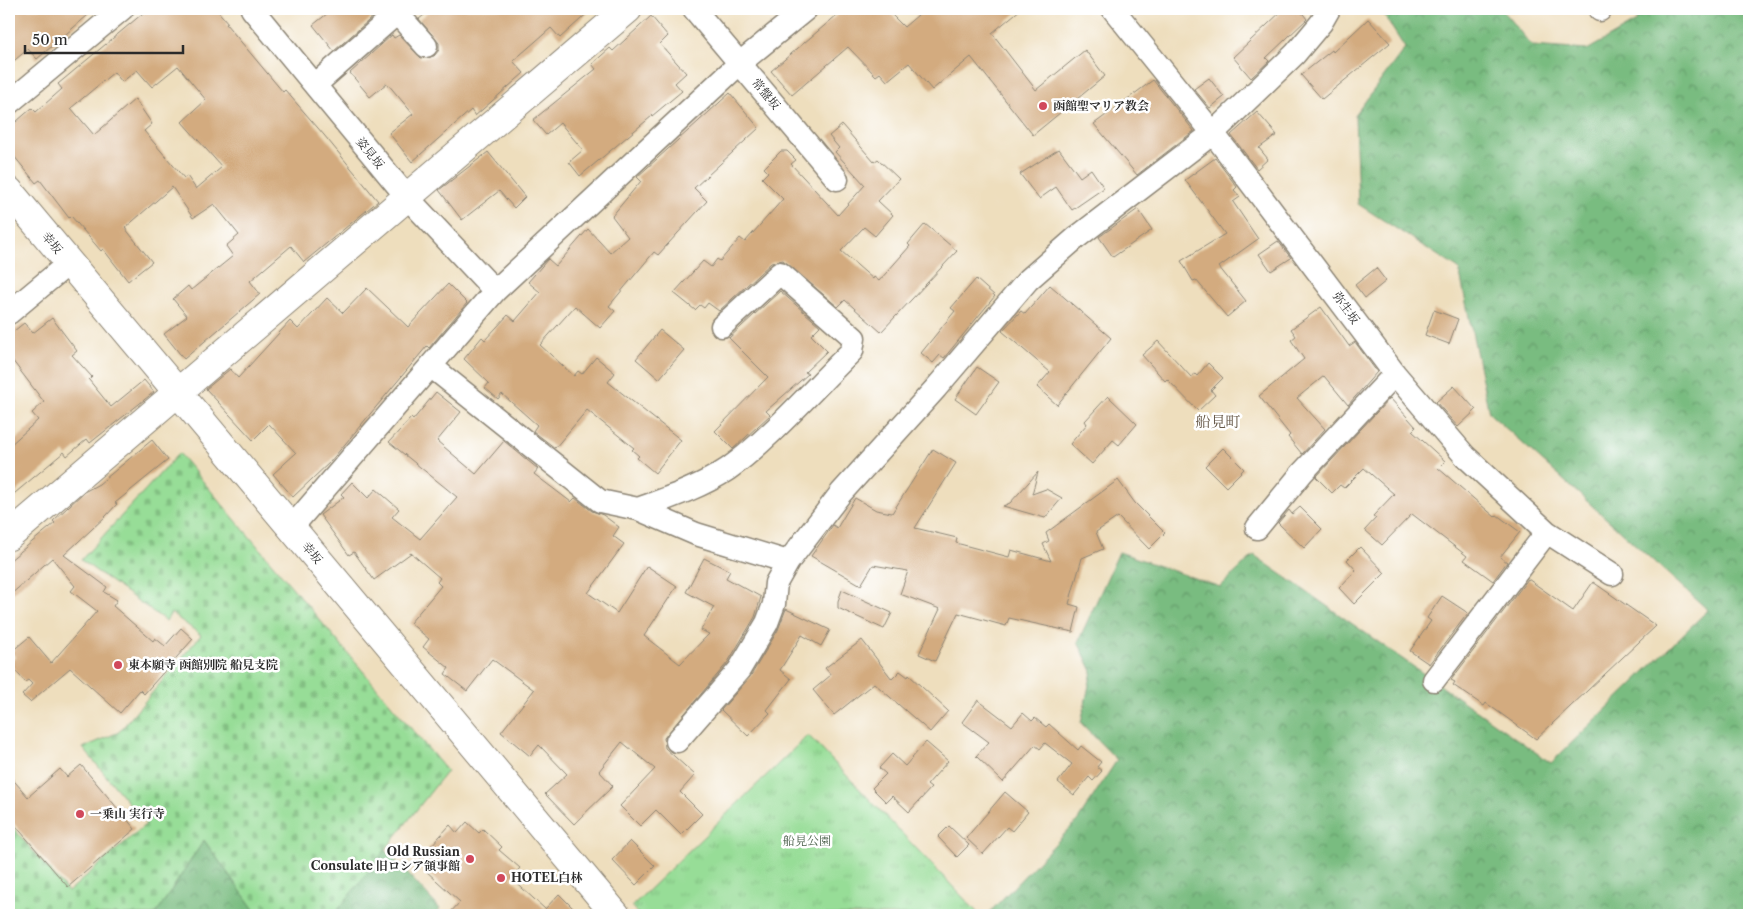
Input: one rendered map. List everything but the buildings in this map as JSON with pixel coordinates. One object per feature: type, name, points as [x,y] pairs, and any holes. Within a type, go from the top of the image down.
[{"type":"street","points":[[9,104],[122,9]]},
{"type":"street","name":"姿見坂","points":[[252,9],[407,197],[496,290]]},
{"type":"street","points":[[9,536],[628,9]]},
{"type":"street","name":"常盤坂","points":[[694,9],[837,179]]},
{"type":"street","points":[[291,528],[432,367],[496,290],[740,63],[806,9]]},
{"type":"street","name":"弥生坂","points":[[1113,9],[1213,133],[1395,374],[1465,456],[1547,532],[1612,574]]},
{"type":"street","points":[[677,741],[739,670],[767,623],[774,604],[776,582],[788,562],[841,493],[936,388],[1028,280],[1076,238],[1213,133],[1295,54],[1321,23],[1329,9]]},
{"type":"street","points":[[314,85],[397,13],[426,46]]},
{"type":"street","name":"幸坂","points":[[9,191],[612,914]]},
{"type":"street","points":[[9,313],[69,263]]},
{"type":"street","points":[[638,509],[696,486],[728,469],[758,443],[852,350],[854,338],[780,273],[722,326]]},
{"type":"street","points":[[432,367],[600,501],[638,509],[696,534],[788,562]]},
{"type":"street","points":[[1257,528],[1302,473],[1395,374]]},
{"type":"street","points":[[1434,680],[1547,532]]},
{"type":"green space","points":[[1380,9],[1501,9],[1532,46],[1587,50],[1636,22],[1639,9],[1749,9],[1749,915],[987,915],[1078,820],[1117,760],[1081,723],[1092,671],[1078,642],[1119,552],[1220,587],[1254,555],[1551,763],[1708,610],[1489,413],[1459,269],[1358,204],[1355,115],[1405,48]]},
{"type":"green space","points":[[179,453],[447,771],[334,915],[258,915],[204,840],[155,915],[9,915],[9,823],[68,892],[146,824],[83,748],[119,732],[201,635],[171,613],[166,621],[81,560]]},
{"type":"green space","name":"船見公園","points":[[808,735],[977,912],[974,915],[639,915],[632,906]]},
{"type":"green space","points":[[204,840],[258,915],[155,915]]},
{"type":"green space","points":[[385,849],[440,909],[435,915],[334,915]]},
{"type":"place","name":"函館聖マリア教会","points":[[1043,106]]},
{"type":"place","name":"東本願寺 函館別院 船見支院","points":[[118,665]]},
{"type":"place","name":"一乗山 実行寺","points":[[80,814]]},
{"type":"place","name":"Old Russian Consulate 旧ロシア領事館","points":[[470,859]]},
{"type":"place","name":"HOTEL白林","points":[[501,878]]},
{"type":"district","name":"船見町","points":[[1218,422]]}]
